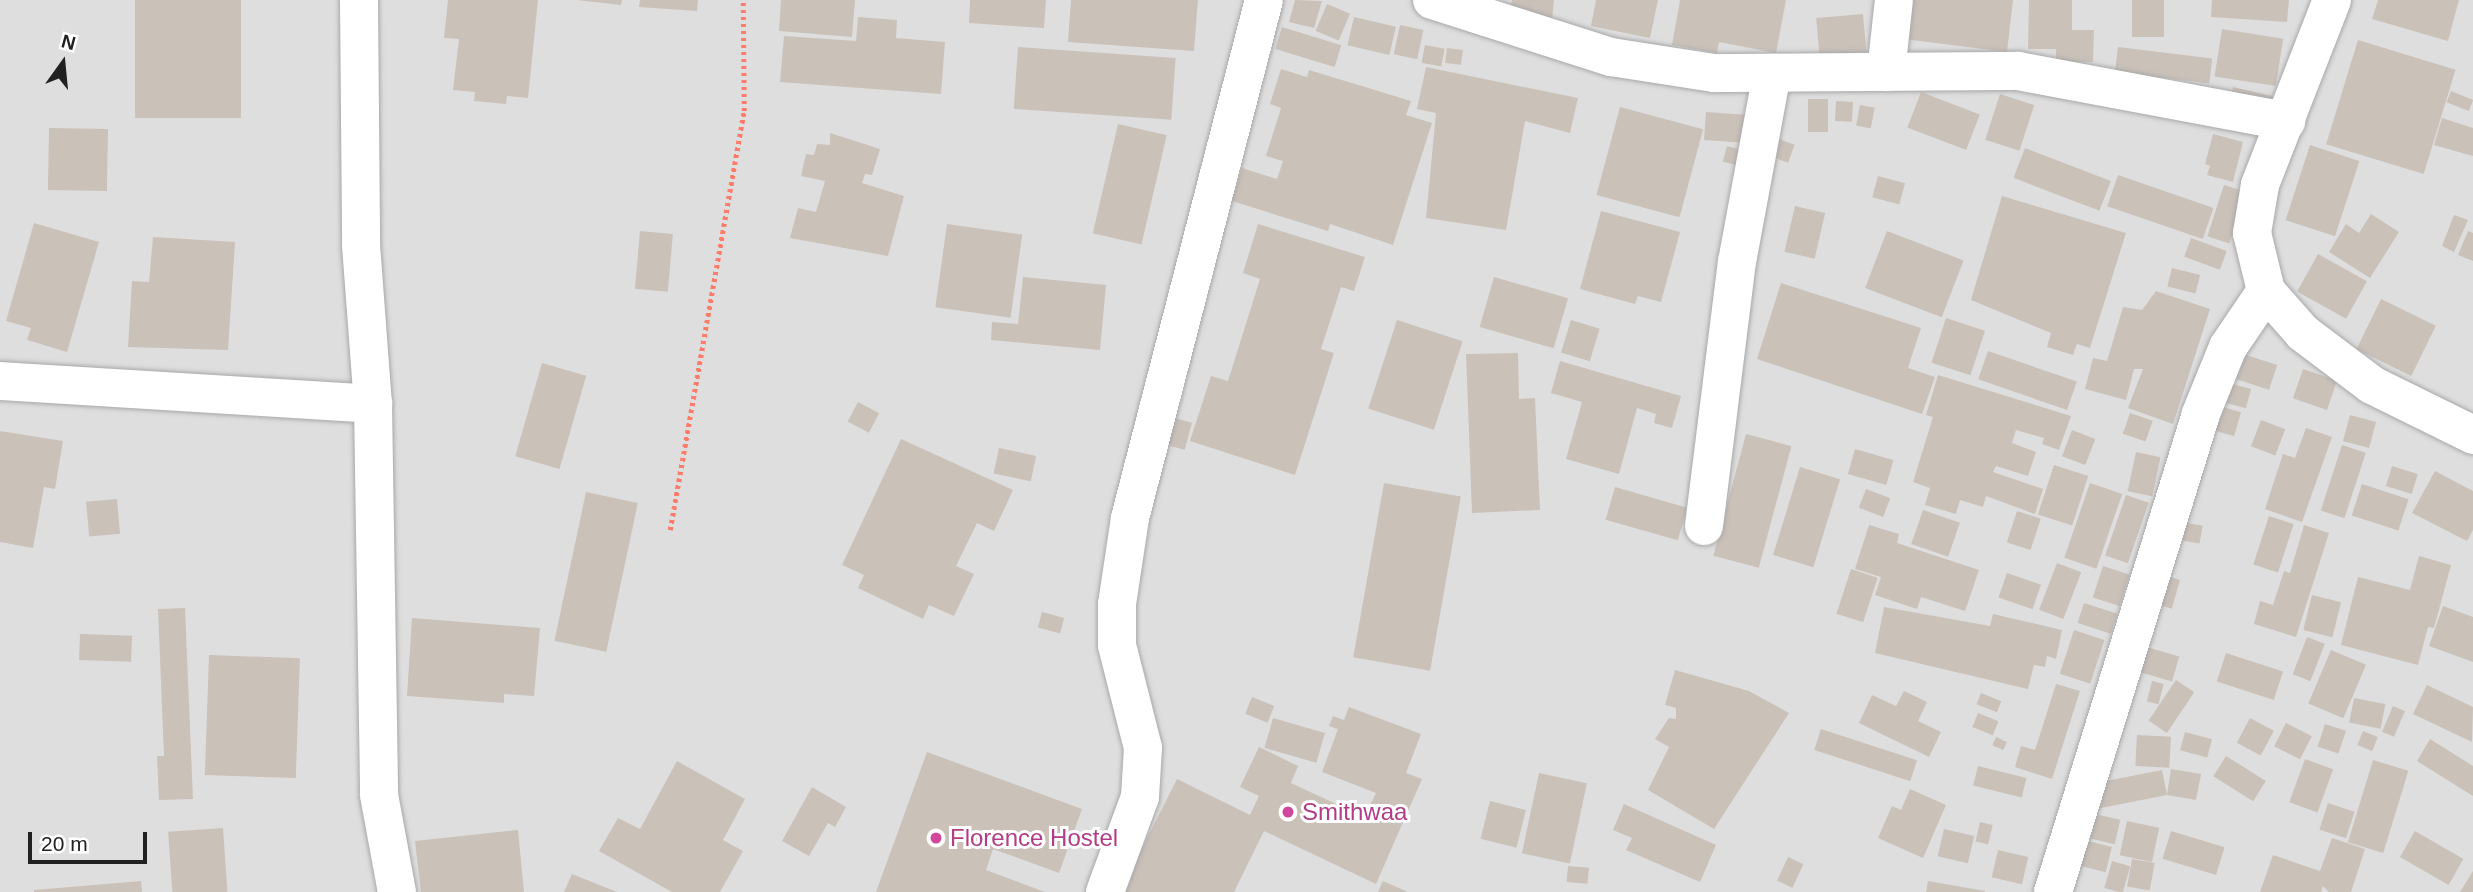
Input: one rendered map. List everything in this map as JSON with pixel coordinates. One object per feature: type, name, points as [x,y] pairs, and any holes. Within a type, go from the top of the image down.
[{"type":"street","points":[[359,0],[361,245],[373,404],[379,795],[397,892]]},
{"type":"street","points":[[1105,892],[1141,785],[1143,748],[1117,645],[1117,604],[1130,518],[1264,0]]},
{"type":"street","points":[[1432,0],[1611,57],[1714,73],[2018,71],[2286,121]]},
{"type":"street","points":[[1886,72],[1894,0]]},
{"type":"street","points":[[2332,0],[2260,185],[2252,233],[2266,291],[2303,333],[2372,385],[2473,435]]},
{"type":"street","points":[[1704,526],[1737,262],[1772,73]]},
{"type":"street","points":[[2053,892],[2200,416],[2228,347],[2266,291]]},
{"type":"street","points":[[0,381],[373,404]]},
{"type":"path","points":[[670,530],[744,111],[743,0]]},
{"type":"shaded area","points":[[0,0],[2473,0],[2473,892],[0,892]]},
{"type":"building","points":[[135,0],[241,0],[241,118],[135,118]]},
{"type":"building","points":[[448,0],[538,0],[528,98],[507,96],[506,104],[474,101],[475,92],[453,90],[459,39],[444,38]]},
{"type":"building","points":[[577,0],[622,0],[621,5]]},
{"type":"building","points":[[640,0],[698,0],[697,11],[639,7]]},
{"type":"building","points":[[781,0],[855,0],[852,37],[779,31]]},
{"type":"building","points":[[970,0],[1046,0],[1044,28],[969,23]]},
{"type":"building","points":[[1071,0],[1198,0],[1194,51],[1068,42]]},
{"type":"building","points":[[1295,0],[1322,1],[1314,28],[1289,22]]},
{"type":"building","points":[[1512,0],[1554,0],[1552,20],[1510,15]]},
{"type":"building","points":[[1596,0],[1658,0],[1650,38],[1591,26]]},
{"type":"building","points":[[1680,0],[1786,0],[1776,53],[1719,42],[1717,53],[1672,45]]},
{"type":"building","points":[[1909,0],[2013,0],[2007,52],[1904,39]]},
{"type":"building","points":[[2029,0],[2072,0],[2072,30],[2094,30],[2093,62],[2056,62],[2056,49],[2028,49]]},
{"type":"building","points":[[2132,0],[2164,0],[2164,37],[2132,37]]},
{"type":"building","points":[[2212,0],[2289,0],[2287,22],[2211,17]]},
{"type":"building","points":[[2378,0],[2459,0],[2448,41],[2372,19]]},
{"type":"building","points":[[1327,4],[1350,14],[1339,40],[1316,31]]},
{"type":"building","points":[[1863,14],[1866,52],[1819,56],[1816,18]]},
{"type":"building","points":[[858,17],[897,20],[896,38],[945,42],[941,94],[780,82],[784,36],[856,41]]},
{"type":"building","points":[[1354,17],[1396,27],[1389,55],[1347,45]]},
{"type":"building","points":[[1400,25],[1423,30],[1417,59],[1394,54]]},
{"type":"building","points":[[1282,27],[1341,45],[1335,67],[1275,49]]},
{"type":"building","points":[[2222,29],[2283,39],[2276,86],[2214,76]]},
{"type":"building","points":[[2358,40],[2456,70],[2424,174],[2326,144]]},
{"type":"building","points":[[1425,45],[1445,49],[1441,66],[1422,63]]},
{"type":"building","points":[[1018,47],[1176,58],[1171,120],[1014,109]]},
{"type":"building","points":[[2118,47],[2212,59],[2209,83],[2115,72]]},
{"type":"building","points":[[1447,48],[1463,50],[1461,65],[1445,63]]},
{"type":"building","points":[[1426,67],[1578,98],[1570,133],[1525,121],[1506,230],[1426,218],[1436,113],[1417,109]]},
{"type":"building","points":[[1281,69],[1307,77],[1309,70],[1411,101],[1406,115],[1432,123],[1393,245],[1330,224],[1328,231],[1232,201],[1242,168],[1277,179],[1283,161],[1266,156],[1281,108],[1270,104]]},
{"type":"building","points":[[2233,87],[2272,96],[2269,108],[2230,99]]},
{"type":"building","points":[[2451,91],[2473,100],[2469,111],[2447,102]]},
{"type":"building","points":[[1921,92],[1980,115],[1966,150],[1907,127]]},
{"type":"building","points":[[2000,94],[2034,105],[2019,151],[1985,140]]},
{"type":"building","points":[[1808,99],[1828,99],[1828,132],[1808,132]]},
{"type":"building","points":[[1836,101],[1853,102],[1852,122],[1835,121]]},
{"type":"building","points":[[1860,105],[1875,108],[1871,128],[1856,126]]},
{"type":"building","points":[[1620,107],[1703,129],[1680,217],[1596,195]]},
{"type":"building","points":[[1706,112],[1745,115],[1743,143],[1704,140]]},
{"type":"building","points":[[2442,118],[2473,128],[2473,156],[2434,145]]},
{"type":"building","points":[[1118,124],[1167,135],[1142,244],[1093,233]]},
{"type":"building","points":[[49,128],[108,129],[107,191],[48,190]]},
{"type":"building","points":[[830,133],[880,149],[872,175],[865,174],[862,183],[904,196],[888,256],[790,238],[798,208],[816,212],[825,181],[801,176],[806,154],[814,155],[817,144],[830,145]]},
{"type":"building","points":[[2213,134],[2243,142],[2233,182],[2207,175],[2210,166],[2205,164]]},
{"type":"building","points":[[1773,137],[1795,145],[1788,163],[1767,155]]},
{"type":"building","points":[[2310,145],[2359,161],[2335,236],[2286,220]]},
{"type":"building","points":[[1727,146],[1746,151],[1742,167],[1723,161]]},
{"type":"building","points":[[2025,148],[2111,181],[2099,211],[2014,178]]},
{"type":"building","points":[[2118,175],[2213,208],[2203,239],[2107,206]]},
{"type":"building","points":[[1878,176],[1905,183],[1899,204],[1872,197]]},
{"type":"building","points":[[2224,185],[2246,192],[2229,243],[2207,236]]},
{"type":"building","points":[[2002,196],[2126,233],[2090,348],[2077,344],[2073,355],[2047,347],[2051,333],[1971,300]]},
{"type":"building","points":[[1795,206],[1825,213],[1815,259],[1784,252]]},
{"type":"building","points":[[1601,211],[1680,232],[1661,302],[1638,296],[1635,304],[1580,289]]},
{"type":"building","points":[[2371,214],[2399,232],[2370,278],[2329,252],[2346,224],[2359,233]]},
{"type":"building","points":[[2454,215],[2468,220],[2454,252],[2442,246]]},
{"type":"building","points":[[34,223],[99,242],[67,352],[27,340],[31,328],[6,321]]},
{"type":"building","points":[[947,224],[1022,235],[1011,318],[935,307]]},
{"type":"building","points":[[1258,224],[1365,257],[1354,291],[1341,287],[1321,349],[1334,353],[1295,475],[1190,441],[1211,376],[1228,381],[1260,279],[1243,273]]},
{"type":"building","points":[[640,231],[673,234],[668,292],[635,289]]},
{"type":"building","points":[[1887,231],[1964,260],[1942,317],[1865,288]]},
{"type":"building","points":[[2468,231],[2473,233],[2473,261],[2458,255]]},
{"type":"building","points":[[153,237],[235,242],[228,350],[128,347],[132,281],[149,282]]},
{"type":"building","points":[[2191,238],[2227,251],[2220,270],[2184,257]]},
{"type":"building","points":[[2318,254],[2367,281],[2346,319],[2297,292]]},
{"type":"building","points":[[2172,268],[2200,275],[2196,293],[2167,286]]},
{"type":"building","points":[[1023,277],[1106,285],[1100,350],[991,340],[992,322],[1018,324]]},
{"type":"building","points":[[1494,277],[1568,298],[1554,348],[1480,327]]},
{"type":"building","points":[[1781,283],[1921,328],[1908,368],[1935,377],[1922,414],[1757,359]]},
{"type":"building","points":[[2156,291],[2210,309],[2173,424],[2128,408],[2143,369],[2134,369],[2126,400],[2085,389],[2093,358],[2107,361],[2123,307],[2142,310]]},
{"type":"building","points":[[2381,299],[2436,326],[2411,376],[2356,349]]},
{"type":"building","points":[[1946,318],[1985,331],[1970,375],[1931,363]]},
{"type":"building","points":[[1397,320],[1463,341],[1434,430],[1368,408]]},
{"type":"building","points":[[1571,320],[1600,329],[1590,361],[1561,353]]},
{"type":"building","points":[[1988,351],[2077,382],[2067,410],[1978,379]]},
{"type":"building","points":[[1518,353],[1519,399],[1535,398],[1540,510],[1472,513],[1466,354]]},
{"type":"building","points":[[2240,353],[2277,365],[2269,390],[2232,378]]},
{"type":"building","points":[[1560,361],[1681,396],[1672,428],[1654,423],[1656,414],[1637,408],[1619,474],[1566,459],[1582,402],[1551,393]]},
{"type":"building","points":[[542,363],[586,376],[559,469],[515,456]]},
{"type":"building","points":[[2303,369],[2337,381],[2327,410],[2293,398]]},
{"type":"building","points":[[1938,375],[2071,416],[2059,450],[2042,444],[2044,438],[2016,430],[2012,443],[2036,452],[2028,476],[1996,466],[1993,472],[2043,489],[2035,514],[1986,496],[1983,507],[1960,500],[1956,514],[1925,505],[1930,488],[1913,482],[1933,417],[1926,415]]},
{"type":"building","points":[[2225,382],[2251,389],[2246,408],[2220,401]]},
{"type":"building","points":[[858,402],[879,413],[869,433],[848,421]]},
{"type":"building","points":[[2216,405],[2241,412],[2234,436],[2209,429]]},
{"type":"building","points":[[2130,413],[2153,421],[2146,442],[2123,434]]},
{"type":"building","points":[[1163,415],[1192,423],[1185,450],[1156,442]]},
{"type":"building","points":[[2350,415],[2376,422],[2369,448],[2343,441]]},
{"type":"building","points":[[2261,420],[2285,429],[2275,455],[2251,446]]},
{"type":"building","points":[[2306,428],[2332,437],[2302,522],[2265,509],[2283,454],[2295,458]]},
{"type":"building","points":[[2072,430],[2095,439],[2085,465],[2062,456]]},
{"type":"building","points":[[0,431],[63,441],[55,489],[44,487],[33,548],[0,542]]},
{"type":"building","points":[[1746,434],[1791,446],[1759,568],[1713,556]]},
{"type":"building","points":[[901,439],[1013,490],[994,531],[977,523],[956,566],[974,574],[954,616],[929,605],[923,619],[858,588],[864,575],[842,565]]},
{"type":"building","points":[[2342,445],[2366,453],[2344,518],[2321,511]]},
{"type":"building","points":[[999,448],[1036,456],[1031,481],[994,473]]},
{"type":"building","points":[[1855,449],[1893,460],[1886,485],[1848,474]]},
{"type":"building","points":[[2136,452],[2160,457],[2152,496],[2128,491]]},
{"type":"building","points":[[2054,465],[2088,476],[2072,526],[2038,514]]},
{"type":"building","points":[[2392,466],[2418,474],[2412,494],[2386,486]]},
{"type":"building","points":[[1800,467],[1840,479],[1813,567],[1773,555]]},
{"type":"building","points":[[2435,471],[2473,491],[2473,530],[2467,541],[2412,513]]},
{"type":"building","points":[[1384,483],[1461,497],[1430,671],[1353,657]]},
{"type":"building","points":[[2090,483],[2122,494],[2096,569],[2064,558]]},
{"type":"building","points":[[2362,484],[2409,499],[2398,531],[2352,515]]},
{"type":"building","points":[[1615,487],[1687,508],[1678,540],[1606,520]]},
{"type":"building","points":[[1866,489],[1890,498],[1883,517],[1859,508]]},
{"type":"building","points":[[586,492],[638,503],[606,652],[554,641]]},
{"type":"building","points":[[2126,495],[2149,503],[2128,563],[2105,556]]},
{"type":"building","points":[[117,499],[120,534],[89,537],[86,502]]},
{"type":"building","points":[[1923,510],[1960,523],[1948,557],[1911,544]]},
{"type":"building","points":[[2017,511],[2041,519],[2031,550],[2007,542]]},
{"type":"building","points":[[2269,516],[2294,524],[2278,573],[2253,565]]},
{"type":"building","points":[[2181,522],[2203,526],[2200,544],[2178,540]]},
{"type":"building","points":[[1869,525],[1899,534],[1897,543],[1979,570],[1965,611],[1921,597],[1917,609],[1875,595],[1881,577],[1855,569]]},
{"type":"building","points":[[2304,525],[2329,533],[2296,637],[2254,624],[2260,601],[2273,605],[2284,571],[2290,573]]},
{"type":"building","points":[[2419,556],[2451,565],[2434,628],[2428,627],[2418,665],[2341,645],[2358,577],[2410,590]]},
{"type":"building","points":[[2057,563],[2081,572],[2063,619],[2039,610]]},
{"type":"building","points":[[2103,566],[2130,575],[2119,606],[2093,597]]},
{"type":"building","points":[[1851,569],[1878,578],[1863,622],[1836,614]]},
{"type":"building","points":[[2007,573],[2041,585],[2033,609],[1999,598]]},
{"type":"building","points":[[2156,573],[2180,580],[2172,609],[2148,602]]},
{"type":"building","points":[[2312,595],[2341,602],[2332,637],[2303,630]]},
{"type":"building","points":[[2084,603],[2117,614],[2111,634],[2078,623]]},
{"type":"building","points":[[2443,606],[2473,617],[2473,662],[2429,646]]},
{"type":"building","points":[[1884,607],[1990,626],[1993,614],[2062,630],[2056,659],[2047,656],[2045,667],[2034,665],[2028,689],[1875,653]]},
{"type":"building","points":[[185,608],[193,799],[159,800],[157,756],[164,756],[158,609]]},
{"type":"building","points":[[1042,612],[1064,618],[1060,633],[1038,627]]},
{"type":"building","points":[[412,618],[540,628],[534,696],[504,694],[504,703],[407,696]]},
{"type":"building","points":[[2074,630],[2104,640],[2090,684],[2060,674]]},
{"type":"building","points":[[80,634],[132,636],[131,662],[79,660]]},
{"type":"building","points":[[2307,637],[2325,644],[2310,681],[2293,674]]},
{"type":"building","points":[[2136,644],[2179,656],[2172,681],[2129,669]]},
{"type":"building","points":[[2331,650],[2366,665],[2343,718],[2308,703]]},
{"type":"building","points":[[2226,653],[2283,672],[2274,700],[2217,682]]},
{"type":"building","points":[[209,655],[300,658],[296,778],[205,775]]},
{"type":"building","points":[[1675,670],[1749,691],[1789,713],[1714,829],[1648,790],[1669,747],[1655,739],[1669,718],[1676,719],[1676,708],[1665,705]]},
{"type":"building","points":[[2176,680],[2194,692],[2167,733],[2149,721]]},
{"type":"building","points":[[2152,681],[2164,684],[2159,704],[2147,701]]},
{"type":"building","points":[[2056,684],[2080,691],[2052,779],[2015,767],[2021,746],[2035,750]]},
{"type":"building","points":[[2427,685],[2473,707],[2472,742],[2413,714]]},
{"type":"building","points":[[1904,691],[1927,702],[1918,721],[1941,732],[1929,757],[1859,723],[1872,695],[1896,706]]},
{"type":"building","points":[[1981,693],[2001,701],[1997,712],[1977,704]]},
{"type":"building","points":[[1252,697],[1274,706],[1268,723],[1245,714]]},
{"type":"building","points":[[2354,698],[2385,704],[2381,729],[2349,723]]},
{"type":"building","points":[[2393,706],[2405,711],[2394,737],[2382,732]]},
{"type":"building","points":[[1349,707],[1421,734],[1406,773],[1422,779],[1376,884],[1264,831],[1234,892],[1120,892],[1177,779],[1250,815],[1259,796],[1240,787],[1259,747],[1298,766],[1291,783],[1364,817],[1376,793],[1322,772],[1338,729],[1329,726],[1333,716],[1344,720]]},
{"type":"building","points":[[1978,713],[1998,721],[1993,735],[1972,727]]},
{"type":"building","points":[[1273,718],[1325,733],[1316,763],[1264,748]]},
{"type":"building","points":[[2250,718],[2274,731],[2261,755],[2237,743]]},
{"type":"building","points":[[2286,723],[2312,736],[2300,759],[2274,746]]},
{"type":"building","points":[[2325,724],[2346,731],[2339,754],[2318,747]]},
{"type":"building","points":[[1821,729],[1917,760],[1910,781],[1814,750]]},
{"type":"building","points":[[2363,731],[2378,737],[2372,751],[2357,745]]},
{"type":"building","points":[[2185,732],[2212,739],[2207,758],[2180,750]]},
{"type":"building","points":[[2137,735],[2171,737],[2169,768],[2135,766]]},
{"type":"building","points":[[1996,737],[2007,742],[2003,750],[1992,745]]},
{"type":"building","points":[[2430,739],[2473,766],[2473,796],[2417,761]]},
{"type":"building","points":[[927,752],[1082,809],[1059,873],[993,849],[986,870],[1045,892],[876,892]]},
{"type":"building","points":[[2226,756],[2266,781],[2253,801],[2213,776]]},
{"type":"building","points":[[2305,759],[2333,769],[2317,812],[2289,802]]},
{"type":"building","points":[[2373,760],[2408,771],[2383,853],[2348,842]]},
{"type":"building","points":[[677,761],[745,799],[723,840],[743,851],[720,892],[672,892],[599,851],[618,818],[640,829]]},
{"type":"building","points":[[1978,766],[2027,778],[2022,798],[1973,785]]},
{"type":"building","points":[[2171,769],[2201,774],[2196,800],[2167,795]]},
{"type":"building","points":[[2162,770],[2167,795],[2096,809],[2091,784]]},
{"type":"building","points":[[1539,773],[1587,783],[1570,863],[1522,853]]},
{"type":"building","points":[[812,787],[846,807],[835,827],[828,823],[809,856],[782,841]]},
{"type":"building","points":[[1910,789],[1946,805],[1923,858],[1878,838],[1892,806],[1901,810]]},
{"type":"building","points":[[1490,801],[1526,810],[1516,848],[1481,839]]},
{"type":"building","points":[[2328,803],[2355,812],[2346,838],[2319,830]]},
{"type":"building","points":[[1624,804],[1716,845],[1700,882],[1626,850],[1632,838],[1613,830]]},
{"type":"building","points":[[2095,814],[2120,820],[2115,844],[2089,838]]},
{"type":"building","points":[[2127,821],[2159,828],[2152,862],[2120,855]]},
{"type":"building","points":[[1980,822],[1993,825],[1988,844],[1976,841]]},
{"type":"building","points":[[223,828],[227,892],[172,892],[168,832]]},
{"type":"building","points":[[1944,829],[1974,836],[1968,863],[1938,856]]},
{"type":"building","points":[[518,830],[524,892],[421,892],[415,841]]},
{"type":"building","points":[[2171,831],[2225,847],[2216,875],[2163,859]]},
{"type":"building","points":[[2415,831],[2463,859],[2448,885],[2400,857]]},
{"type":"building","points":[[2076,838],[2112,847],[2106,872],[2070,863]]},
{"type":"building","points":[[2332,838],[2365,849],[2351,892],[2329,892],[2323,886],[2321,892],[2260,892],[2273,855],[2320,871]]},
{"type":"building","points":[[1998,850],[2028,857],[2022,884],[1992,877]]},
{"type":"building","points":[[1788,857],[1803,864],[1792,888],[1777,881]]},
{"type":"building","points":[[2132,859],[2155,863],[2150,891],[2127,887]]},
{"type":"building","points":[[2112,861],[2130,866],[2123,892],[2104,888]]},
{"type":"building","points":[[1568,866],[1589,868],[1588,884],[1567,882]]},
{"type":"building","points":[[2473,871],[2473,892],[2460,892]]},
{"type":"building","points":[[572,874],[617,892],[564,892]]},
{"type":"building","points":[[141,881],[142,892],[34,892],[34,890]]},
{"type":"building","points":[[1383,881],[1408,892],[1378,892]]},
{"type":"building","points":[[1928,881],[1985,891],[1985,892],[1926,892]]},
{"type":"place","name":"Smithwaa","points":[[1288,812]]},
{"type":"place","name":"Florence Hostel","points":[[936,838]]}]
